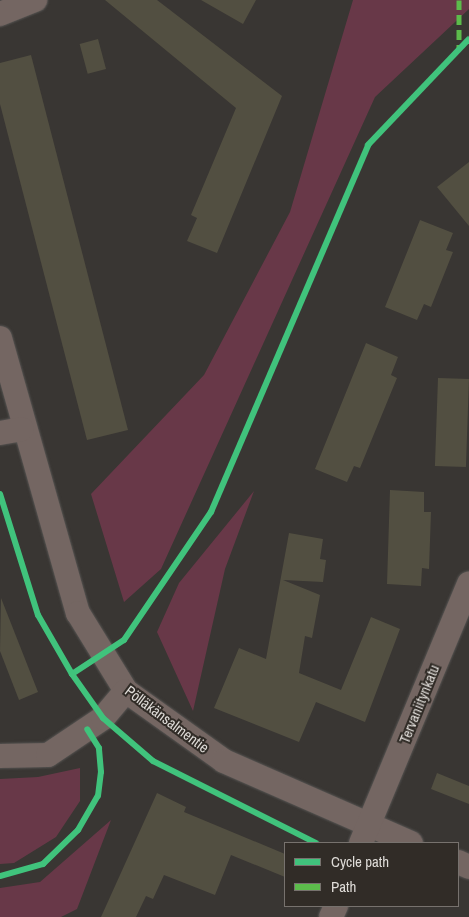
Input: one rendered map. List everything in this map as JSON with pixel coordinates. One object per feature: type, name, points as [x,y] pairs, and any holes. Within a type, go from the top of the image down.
[{"type":"street","points":[[0,14],[36,0]]},
{"type":"street","name":"Pölläkänsalmentie","points":[[0,338],[11,431],[78,613],[126,691],[224,761],[365,833],[407,842]]},
{"type":"street","name":"Tervaniitynkatu","points":[[365,833],[469,584]]},
{"type":"street","points":[[0,756],[48,755],[103,718],[126,691]]},
{"type":"shaded area","points":[[353,0],[469,0],[469,9],[375,97],[161,569],[124,602],[91,494],[204,375],[290,212]]},
{"type":"shaded area","points":[[254,491],[225,569],[193,711],[157,632],[179,583]]},
{"type":"shaded area","points":[[80,768],[80,801],[56,837],[14,863],[0,864],[0,779],[38,777]]},
{"type":"shaded area","points":[[111,820],[77,909],[61,917],[0,917],[0,888],[40,882]]},
{"type":"building","points":[[105,0],[157,0],[282,96],[217,253],[187,241],[197,218],[191,215],[236,108]]},
{"type":"building","points":[[201,0],[256,0],[243,24]]},
{"type":"building","points":[[98,39],[106,69],[88,74],[80,44]]},
{"type":"building","points":[[31,55],[128,430],[87,440],[0,104],[0,63]]},
{"type":"building","points":[[469,162],[469,226],[437,187]]},
{"type":"building","points":[[420,220],[453,233],[446,250],[453,252],[431,307],[424,304],[417,320],[385,307]]},
{"type":"building","points":[[366,343],[398,357],[391,375],[397,378],[360,468],[354,466],[347,482],[315,469]]},
{"type":"building","points":[[438,378],[469,379],[466,467],[435,466]]},
{"type":"building","points":[[390,490],[424,492],[424,512],[431,512],[429,569],[422,568],[421,586],[387,584]]},
{"type":"building","points":[[289,533],[323,539],[320,559],[326,560],[323,582],[283,580],[320,595],[312,638],[305,636],[299,673],[341,690],[371,617],[400,629],[365,722],[316,702],[299,742],[214,708],[239,648],[266,659]]},
{"type":"building","points":[[1,598],[38,692],[19,700],[0,651]]},
{"type":"building","points":[[437,773],[469,786],[469,804],[431,789]]},
{"type":"building","points":[[157,793],[186,807],[184,812],[284,854],[284,877],[231,855],[215,895],[164,875],[153,899],[146,896],[136,917],[101,917]]},
{"type":"marked path","points":[[459,0],[459,49]]},
{"type":"cycle path","points":[[314,842],[153,761],[103,718],[72,674],[124,640],[211,512],[368,145],[469,39]]},
{"type":"cycle path","points":[[0,494],[38,615],[72,674]]},
{"type":"cycle path","points":[[0,876],[43,864],[78,830],[98,796],[101,772],[99,748],[87,729]]}]
